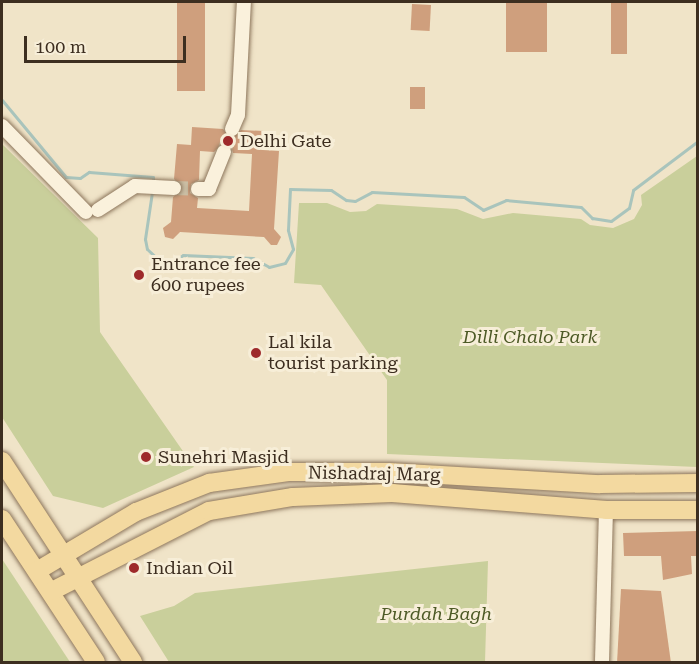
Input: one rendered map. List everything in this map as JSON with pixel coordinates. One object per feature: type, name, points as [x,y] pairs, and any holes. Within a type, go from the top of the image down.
[{"type":"main road","points":[[2,461],[133,663]]},
{"type":"main road","name":"Nishadraj Marg","points":[[37,571],[62,554],[136,512],[209,483],[288,472],[389,472],[600,484],[698,483]]},
{"type":"main road","name":"Nishadraj Marg","points":[[52,591],[209,512],[293,497],[392,493],[606,510],[698,510]]},
{"type":"main road","points":[[2,519],[52,591],[96,663]]},
{"type":"street","points":[[232,129],[237,115],[244,2]]},
{"type":"street","points":[[2,126],[92,211],[135,186],[169,188]]},
{"type":"street","points":[[198,189],[209,189],[224,152]]},
{"type":"street","points":[[602,663],[606,510]]},
{"type":"green space","points":[[2,144],[98,238],[100,332],[194,467],[103,508],[53,496],[2,417]]},
{"type":"green space","name":"Dilli Chalo Park","points":[[697,156],[697,467],[387,454],[387,380],[321,285],[294,283],[299,203],[327,203],[350,212],[366,211],[377,204],[457,209],[483,219],[513,213],[581,219],[590,225],[613,228],[634,219],[642,205],[641,195]]},
{"type":"green space","points":[[2,559],[70,662],[2,662]]},
{"type":"green space","name":"Purdah Bagh","points":[[488,561],[485,662],[169,662],[140,616],[174,606],[195,593]]},
{"type":"building","points":[[177,2],[205,2],[205,91],[177,91]]},
{"type":"building","points":[[506,2],[547,2],[547,52],[506,52]]},
{"type":"building","points":[[611,2],[627,2],[627,54],[611,54]]},
{"type":"building","points":[[412,4],[431,5],[430,31],[411,30]]},
{"type":"building","points":[[410,87],[425,87],[425,109],[410,109]]},
{"type":"building","points":[[192,127],[223,129],[232,138],[241,130],[264,131],[263,150],[279,151],[274,229],[281,237],[277,245],[271,245],[264,237],[180,232],[173,239],[165,237],[163,228],[171,222],[173,197],[183,189],[174,179],[177,144],[191,145]],"holes":[[[223,143],[231,146],[233,153],[252,154],[249,211],[197,208],[198,198],[190,193],[191,184],[199,180],[200,151],[214,152]]]},
{"type":"building","points":[[698,531],[698,556],[691,556],[692,574],[663,580],[661,556],[624,556],[623,533]]},
{"type":"building","points":[[621,589],[661,591],[671,663],[617,663]]},
{"type":"waterway","points":[[2,100],[66,177],[80,178],[89,172],[153,177],[153,182]]},
{"type":"waterway","points":[[152,192],[145,239],[147,249],[159,260],[175,260],[183,255],[253,258],[269,267],[285,263],[293,249],[288,230],[290,189],[331,190],[346,200],[355,201],[372,192],[464,197],[483,210],[506,200],[581,207],[592,218],[611,221],[629,208],[633,190],[698,141]]},
{"type":"tunnel","points":[[224,152],[232,129]]},
{"type":"tunnel","points":[[174,188],[198,189]]},
{"type":"place","name":"Delhi Gate","points":[[228,141]]},
{"type":"place","name":"Entrance fee 600 rupees","points":[[139,275]]},
{"type":"place","name":"Lal kila tourist parking","points":[[256,353]]},
{"type":"place","name":"Sunehri Masjid","points":[[146,457]]},
{"type":"place","name":"Indian Oil","points":[[134,568]]}]
